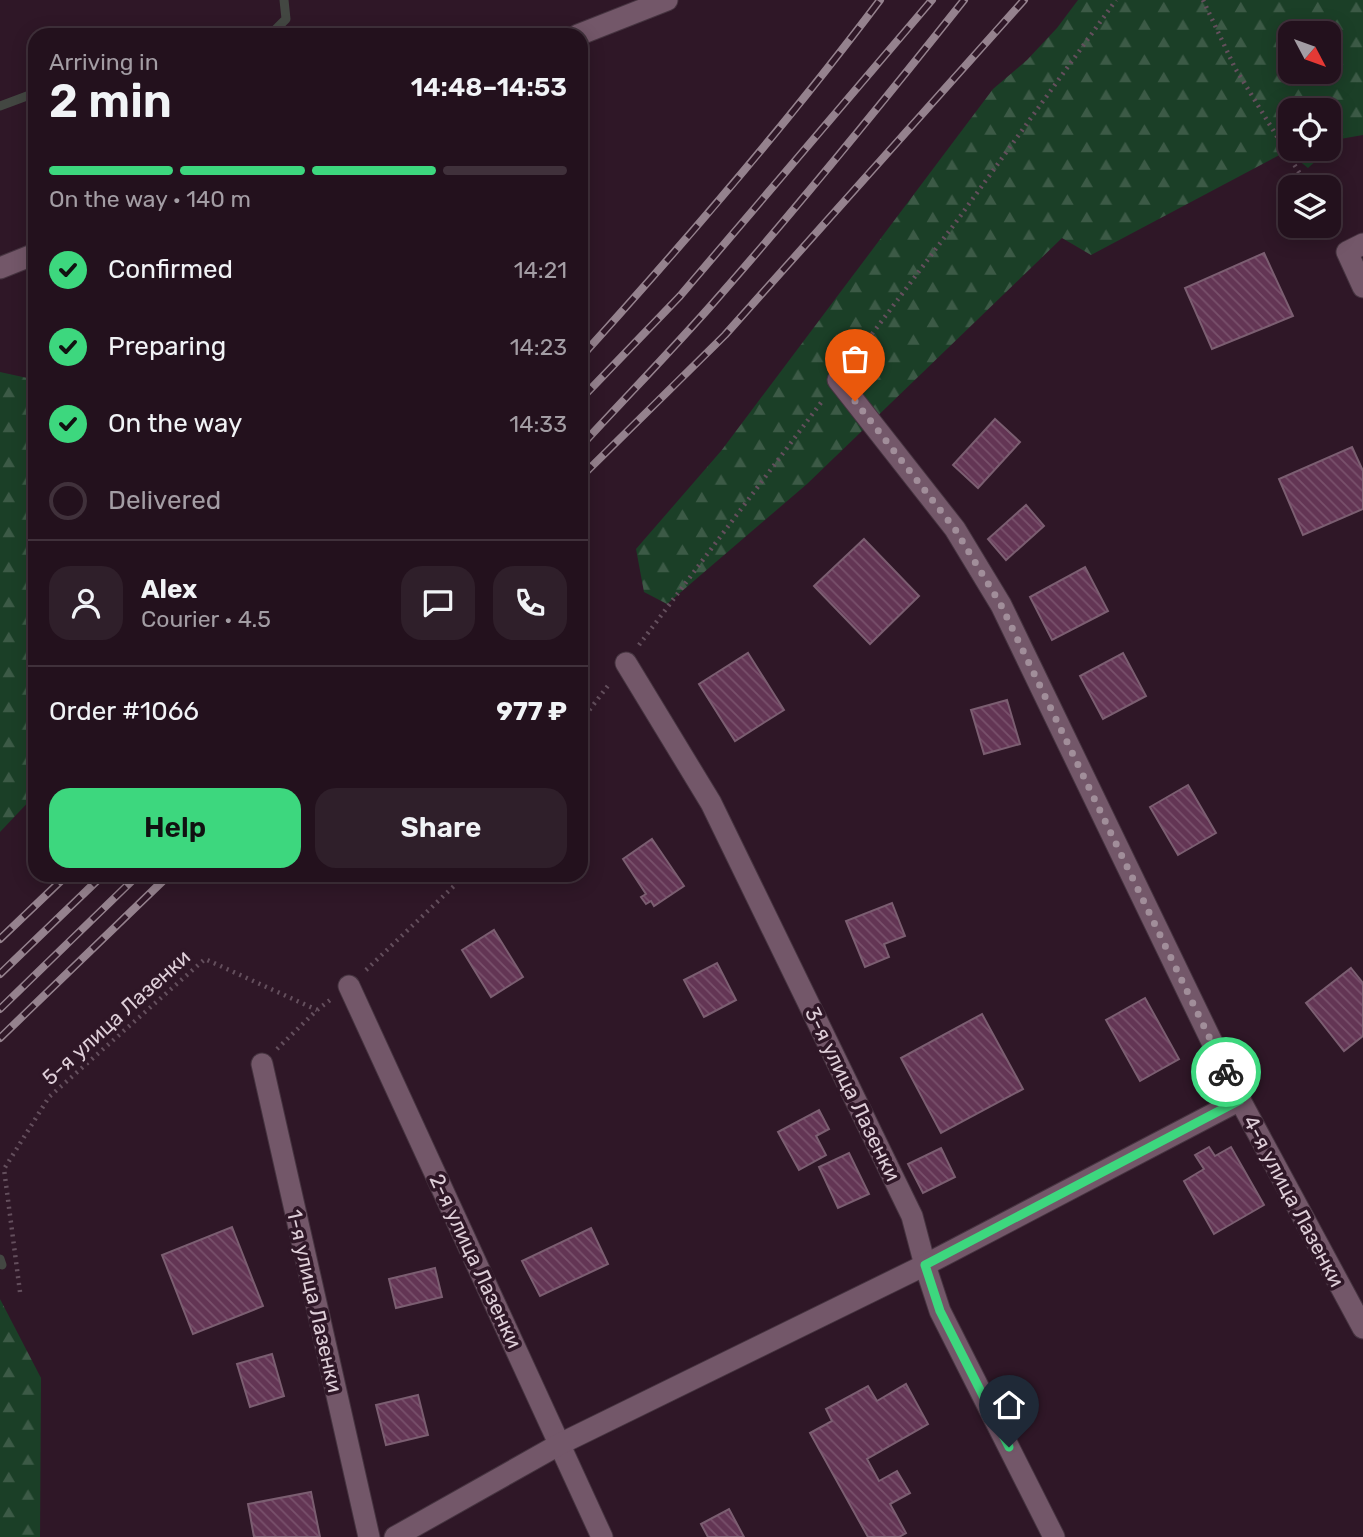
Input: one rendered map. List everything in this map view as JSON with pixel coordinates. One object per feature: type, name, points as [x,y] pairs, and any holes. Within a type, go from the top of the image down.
[{"type":"street","points":[[588,31],[667,0]]},
{"type":"street","points":[[1363,244],[1347,252],[1363,287]]},
{"type":"street","points":[[0,268],[28,257]]},
{"type":"street","name":"4-я улица Лазенки","points":[[838,380],[955,529],[1001,605],[1240,1100],[1363,1328]]},
{"type":"street","name":"3-я улица Лазенки","points":[[625,663],[711,803],[912,1216],[940,1311],[1055,1537]]},
{"type":"street","name":"2-я улица Лазенки","points":[[349,986],[602,1537]]},
{"type":"street","name":"1-я улица Лазенки","points":[[262,1064],[369,1537]]},
{"type":"street","points":[[395,1537],[560,1444],[925,1265],[1240,1100]]},
{"type":"path","points":[[1203,0],[1235,68],[1301,175]]},
{"type":"path","name":"5-я улица Лазенки","points":[[4,1169],[49,1097],[205,959],[317,1010]]},
{"type":"path","points":[[0,1177],[4,1169]]},
{"type":"path","points":[[4,1169],[20,1292]]},
{"type":"green space","points":[[1078,0],[1363,0],[1363,135],[1341,139],[1341,98],[1278,98],[1278,156],[1091,255],[1062,238],[807,484],[667,604],[644,592],[636,549],[721,451],[993,89],[1027,60],[1057,28]]},
{"type":"green space","points":[[1299,161],[1316,161],[1308,168]]},
{"type":"green space","points":[[0,372],[28,378],[28,802],[0,832]]},
{"type":"green space","points":[[0,1299],[41,1378],[40,1537],[0,1537]]},
{"type":"building","points":[[1264,253],[1293,316],[1212,349],[1185,288]]},
{"type":"building","points":[[995,419],[1020,442],[978,488],[953,465]]},
{"type":"building","points":[[1352,447],[1363,471],[1363,509],[1303,535],[1279,479]]},
{"type":"building","points":[[1026,505],[1044,526],[1006,560],[988,539]]},
{"type":"building","points":[[864,539],[919,596],[870,644],[814,586]]},
{"type":"building","points":[[1085,567],[1108,611],[1052,640],[1030,597]]},
{"type":"building","points":[[748,653],[784,710],[735,741],[699,684]]},
{"type":"building","points":[[1123,653],[1146,696],[1103,719],[1080,676]]},
{"type":"building","points":[[1007,700],[1020,744],[984,754],[971,710]]},
{"type":"building","points":[[1188,785],[1216,833],[1178,855],[1150,807]]},
{"type":"building","points":[[652,839],[684,886],[654,906],[651,901],[646,904],[641,897],[646,894],[623,859]]},
{"type":"building","points":[[892,903],[905,936],[884,944],[889,957],[865,967],[846,921]]},
{"type":"building","points":[[494,930],[523,977],[491,997],[462,950]]},
{"type":"building","points":[[717,963],[736,1000],[704,1017],[684,980]]},
{"type":"building","points":[[1351,968],[1363,983],[1363,1036],[1344,1051],[1306,1003]]},
{"type":"building","points":[[1145,998],[1179,1059],[1140,1081],[1106,1020]]},
{"type":"building","points":[[982,1014],[1023,1089],[941,1133],[901,1058]]},
{"type":"building","points":[[819,1110],[829,1129],[816,1136],[826,1155],[799,1170],[778,1132]]},
{"type":"building","points":[[1209,1147],[1215,1156],[1231,1147],[1264,1205],[1214,1234],[1184,1181],[1204,1169],[1195,1155]]},
{"type":"building","points":[[941,1148],[955,1177],[923,1193],[908,1164]]},
{"type":"building","points":[[849,1153],[869,1194],[838,1208],[819,1167]]},
{"type":"building","points":[[232,1227],[263,1306],[193,1334],[162,1255]]},
{"type":"building","points":[[591,1228],[608,1264],[540,1296],[522,1261]]},
{"type":"building","points":[[435,1268],[442,1297],[396,1308],[389,1279]]},
{"type":"building","points":[[272,1354],[284,1396],[250,1407],[237,1364]]},
{"type":"building","points":[[906,1384],[928,1424],[867,1459],[879,1481],[897,1471],[910,1493],[890,1504],[906,1533],[899,1537],[868,1537],[810,1433],[832,1421],[826,1409],[868,1386],[877,1401]]},
{"type":"building","points":[[418,1395],[428,1435],[386,1445],[376,1405]]},
{"type":"building","points":[[311,1492],[320,1537],[254,1537],[248,1504]]},
{"type":"building","points":[[729,1509],[744,1537],[708,1537],[701,1524]]},
{"type":"waterway","points":[[277,28],[286,19],[284,0]]},
{"type":"waterway","points":[[0,106],[28,96]]},
{"type":"waterway","points":[[0,1259],[2,1265]]},
{"type":"railway","points":[[588,349],[735,182],[880,0]]},
{"type":"railway","points":[[588,392],[680,296],[932,0]]},
{"type":"railway","points":[[588,438],[747,264],[964,0]]},
{"type":"railway","points":[[588,470],[725,335],[1024,0]]},
{"type":"railway","points":[[0,939],[60,882]]},
{"type":"railway","points":[[0,974],[96,882]]},
{"type":"railway","points":[[0,1009],[131,882]]},
{"type":"railway","points":[[0,1038],[162,882]]},
{"type":"way so far","points":[[855,401],[955,529],[1001,605],[1226,1072]]},
{"type":"route","points":[[1009,1447],[940,1311],[925,1265],[1240,1100],[1226,1072]]}]
